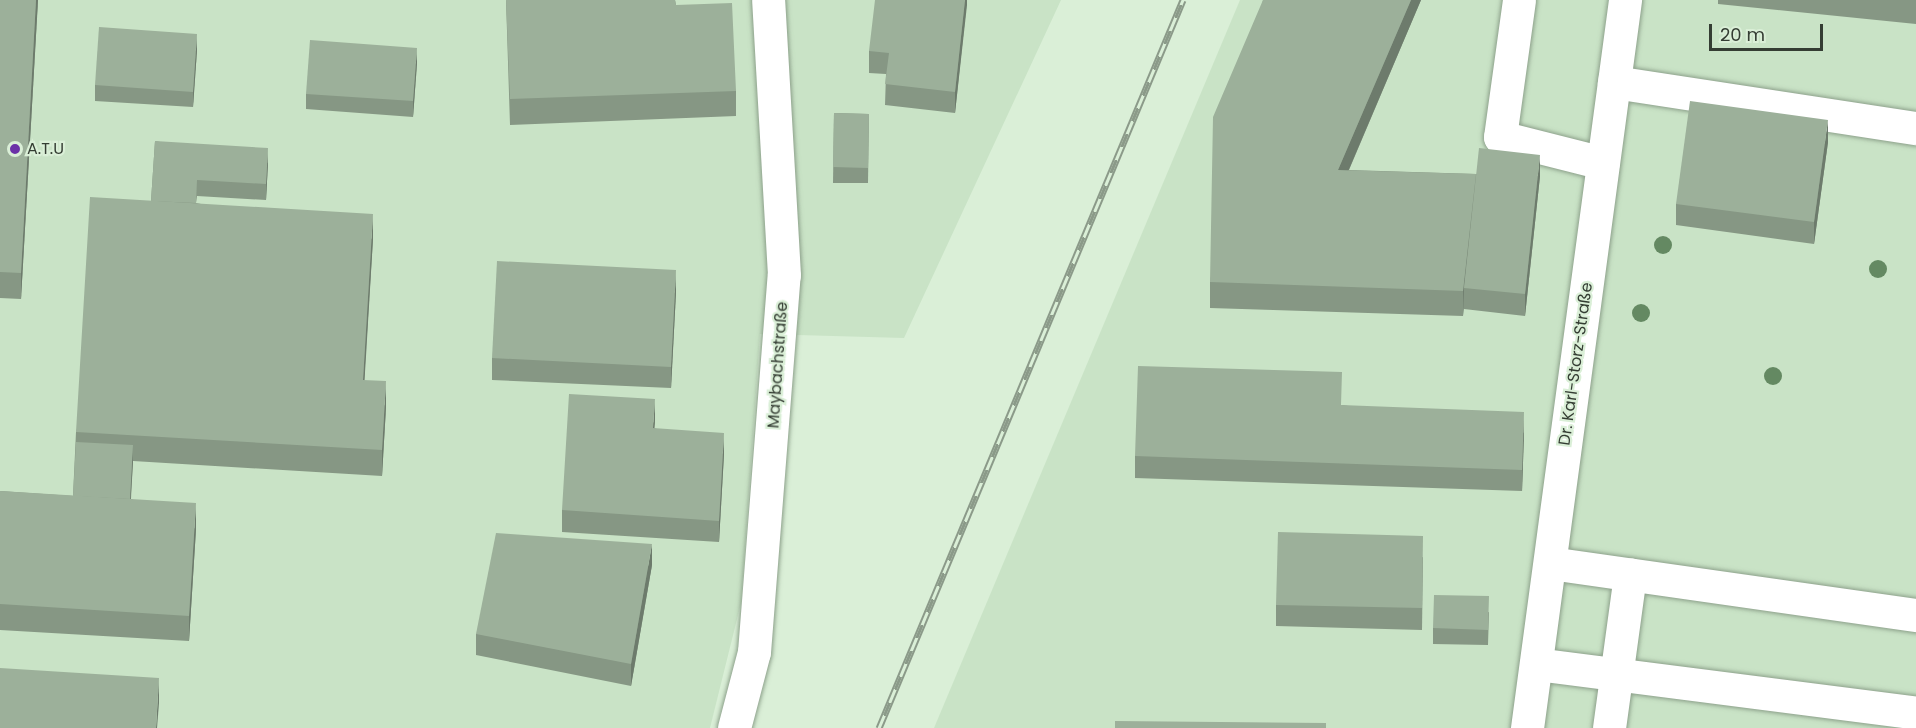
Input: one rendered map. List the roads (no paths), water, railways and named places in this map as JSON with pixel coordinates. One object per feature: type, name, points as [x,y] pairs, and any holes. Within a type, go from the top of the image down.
[{"type":"street","name":"Maybachstraße","points":[[734,728],[754,652],[784,275],[768,0]]},
{"type":"street","points":[[1519,0],[1500,137],[1603,163]]},
{"type":"street","name":"Dr. Karl-Storz-Straße","points":[[1527,728],[1625,0]]},
{"type":"street","points":[[1614,82],[1916,128]]},
{"type":"street","points":[[1550,563],[1916,615]]},
{"type":"street","points":[[1609,728],[1630,574]]},
{"type":"street","points":[[1536,664],[1916,713]]},
{"type":"railway","points":[[879,728],[1183,0]]},
{"type":"place","name":"A.T.U","points":[[15,149]]}]
